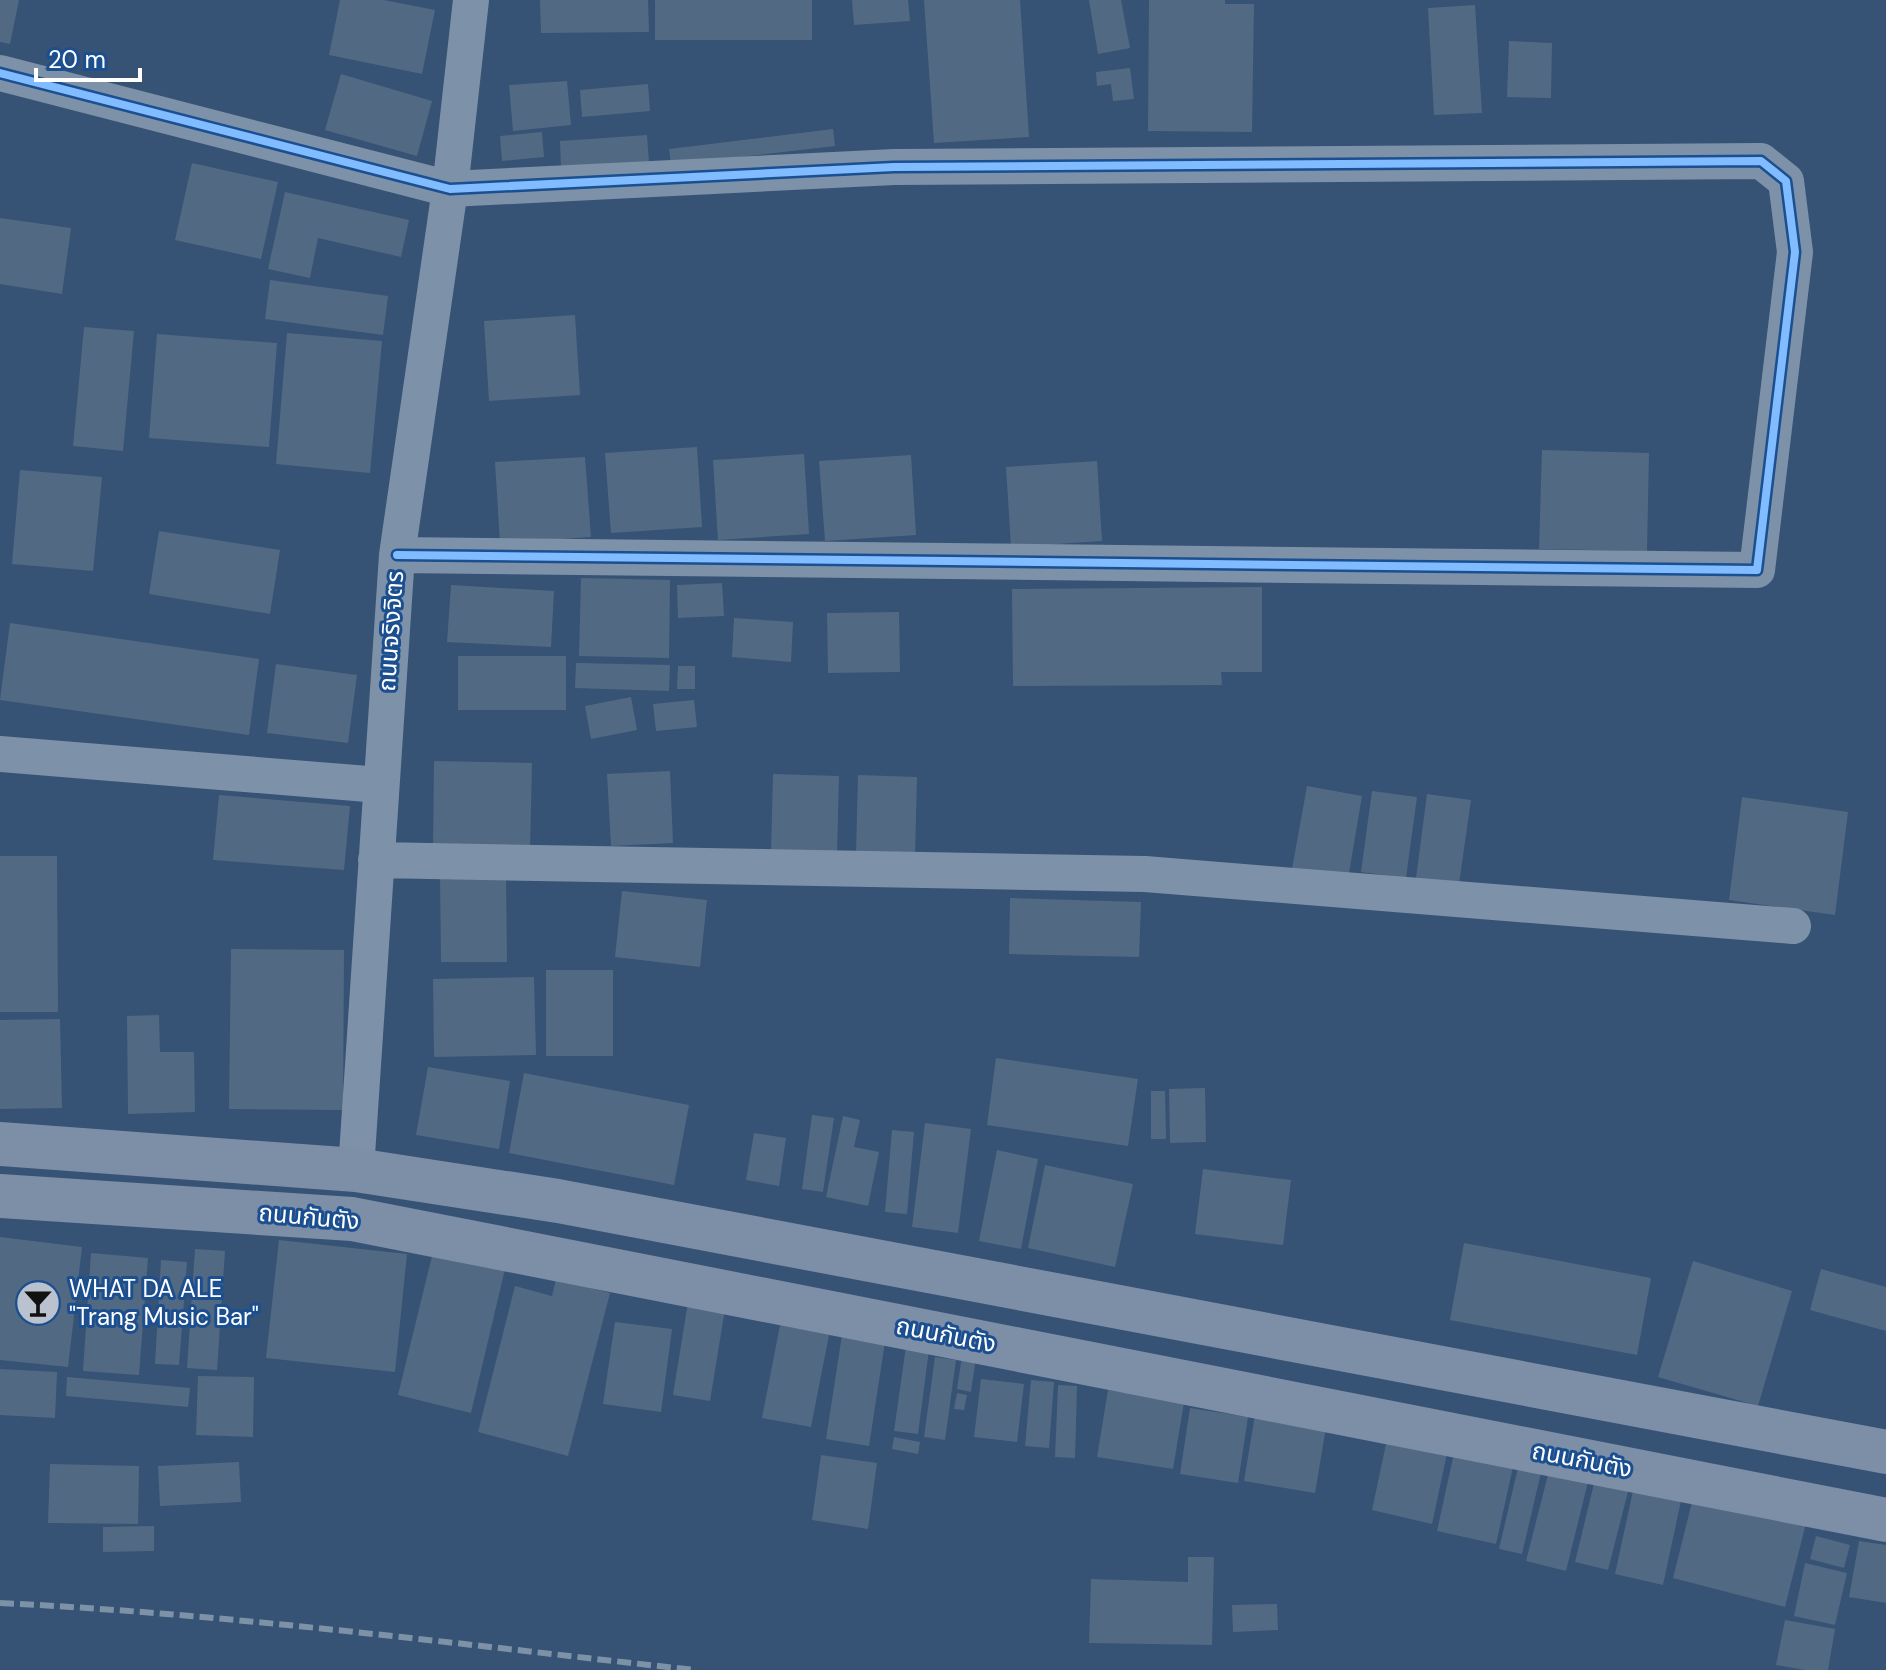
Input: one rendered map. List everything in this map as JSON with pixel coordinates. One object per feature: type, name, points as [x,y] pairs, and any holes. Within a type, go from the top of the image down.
[{"type":"main road","name":"ถนนกันตัง","points":[[0,1144],[356,1170],[558,1201],[1886,1452]]},
{"type":"main road","points":[[352,1219],[356,1170]]},
{"type":"main road","name":"ถนนกันตัง","points":[[0,1196],[352,1219],[1886,1520]]},
{"type":"main road","points":[[961,1338],[970,1279]]},
{"type":"main road","points":[[1538,1452],[1550,1388]]},
{"type":"street","name":"ถนนจริงจิตร","points":[[356,1170],[397,555],[450,189],[469,1]]},
{"type":"street","points":[[0,73],[450,189],[894,167],[1761,161],[1786,181],[1795,252],[1757,570],[397,555]]},
{"type":"street","points":[[0,754],[380,785]]},
{"type":"street","points":[[376,860],[1145,874],[1793,926]]},
{"type":"building","points":[[0,0],[19,0],[10,44],[0,42]]},
{"type":"building","points":[[340,0],[384,0],[435,10],[422,74],[329,55]]},
{"type":"building","points":[[540,0],[648,0],[649,32],[541,33]]},
{"type":"building","points":[[655,0],[812,0],[812,40],[655,40]]},
{"type":"building","points":[[852,0],[908,0],[910,21],[854,25]]},
{"type":"building","points":[[924,0],[1020,0],[1029,137],[934,143]]},
{"type":"building","points":[[1089,0],[1121,0],[1130,48],[1098,54]]},
{"type":"building","points":[[1149,0],[1225,0],[1225,4],[1254,4],[1252,132],[1148,131]]},
{"type":"building","points":[[1475,5],[1482,113],[1434,115],[1428,8]]},
{"type":"building","points":[[1509,41],[1552,43],[1551,98],[1507,97]]},
{"type":"building","points":[[1130,68],[1134,99],[1113,101],[1111,84],[1097,86],[1096,72]]},
{"type":"building","points":[[341,74],[432,101],[417,156],[325,130]]},
{"type":"building","points":[[567,81],[571,125],[513,131],[509,85]]},
{"type":"building","points":[[648,84],[650,111],[582,117],[580,90]]},
{"type":"building","points":[[833,129],[835,146],[671,165],[669,149]]},
{"type":"building","points":[[542,132],[544,157],[502,161],[500,136]]},
{"type":"building","points":[[647,135],[649,163],[561,169],[560,141]]},
{"type":"building","points":[[192,163],[278,182],[261,259],[175,240]]},
{"type":"building","points":[[285,192],[409,220],[401,257],[318,238],[310,278],[268,269]]},
{"type":"building","points":[[0,218],[71,228],[62,294],[0,284]]},
{"type":"building","points":[[270,280],[388,296],[383,335],[265,319]]},
{"type":"building","points":[[575,315],[580,395],[489,401],[484,321]]},
{"type":"building","points":[[84,327],[134,331],[123,451],[73,446]]},
{"type":"building","points":[[287,333],[382,341],[370,473],[276,464]]},
{"type":"building","points":[[157,334],[277,343],[269,447],[149,438]]},
{"type":"building","points":[[697,447],[702,527],[611,533],[605,453]]},
{"type":"building","points":[[1542,450],[1649,453],[1647,551],[1539,549]]},
{"type":"building","points":[[804,454],[809,534],[718,540],[713,460]]},
{"type":"building","points":[[911,455],[916,535],[825,541],[819,461]]},
{"type":"building","points":[[585,457],[591,537],[500,543],[495,462]]},
{"type":"building","points":[[1097,461],[1102,541],[1011,547],[1006,467]]},
{"type":"building","points":[[20,470],[102,477],[93,571],[12,564]]},
{"type":"building","points":[[159,531],[280,550],[270,614],[149,594]]},
{"type":"building","points":[[581,578],[670,580],[669,658],[579,656]]},
{"type":"building","points":[[722,583],[724,616],[678,618],[677,585]]},
{"type":"building","points":[[451,585],[554,591],[551,647],[447,642]]},
{"type":"building","points":[[1262,587],[1262,672],[1221,672],[1222,685],[1013,686],[1012,589]]},
{"type":"building","points":[[899,612],[900,672],[828,673],[827,613]]},
{"type":"building","points":[[734,618],[793,622],[791,662],[732,657]]},
{"type":"building","points":[[10,623],[259,659],[249,735],[0,700]]},
{"type":"building","points":[[458,656],[566,656],[566,710],[458,710]]},
{"type":"building","points":[[576,663],[670,665],[669,691],[575,688]]},
{"type":"building","points":[[276,664],[357,675],[348,743],[267,733]]},
{"type":"building","points":[[678,666],[695,666],[695,689],[677,689]]},
{"type":"building","points":[[631,697],[637,730],[591,739],[585,706]]},
{"type":"building","points":[[694,700],[697,727],[656,731],[653,704]]},
{"type":"building","points":[[434,761],[532,763],[530,850],[433,848]]},
{"type":"building","points":[[670,771],[673,843],[611,846],[607,774]]},
{"type":"building","points":[[773,774],[839,776],[837,854],[771,852]]},
{"type":"building","points":[[858,775],[917,777],[915,855],[856,854]]},
{"type":"building","points":[[1307,786],[1362,796],[1348,879],[1292,869]]},
{"type":"building","points":[[1372,791],[1417,797],[1406,878],[1361,872]]},
{"type":"building","points":[[1427,794],[1471,800],[1459,884],[1416,878]]},
{"type":"building","points":[[219,795],[350,806],[344,870],[213,860]]},
{"type":"building","points":[[1742,797],[1848,812],[1835,915],[1729,900]]},
{"type":"building","points":[[0,856],[57,856],[58,1012],[0,1012]]},
{"type":"building","points":[[440,876],[506,876],[507,962],[441,962]]},
{"type":"building","points":[[622,891],[707,900],[700,967],[615,957]]},
{"type":"building","points":[[1010,898],[1141,902],[1139,957],[1009,954]]},
{"type":"building","points":[[231,949],[344,950],[343,1110],[229,1109]]},
{"type":"building","points":[[546,970],[613,970],[613,1056],[546,1056]]},
{"type":"building","points":[[534,977],[536,1055],[434,1057],[433,979]]},
{"type":"building","points":[[159,1015],[160,1052],[194,1052],[195,1112],[128,1114],[127,1016]]},
{"type":"building","points":[[60,1019],[62,1108],[0,1109],[0,1020]]},
{"type":"building","points":[[996,1058],[1138,1079],[1128,1146],[987,1125]]},
{"type":"building","points":[[428,1067],[510,1081],[499,1149],[416,1135]]},
{"type":"building","points":[[524,1073],[689,1105],[674,1185],[509,1153]]},
{"type":"building","points":[[1205,1088],[1206,1142],[1170,1143],[1169,1089]]},
{"type":"building","points":[[1151,1091],[1165,1091],[1166,1139],[1151,1139]]},
{"type":"building","points":[[812,1115],[834,1118],[823,1192],[802,1189]]},
{"type":"building","points":[[843,1116],[860,1120],[854,1147],[879,1152],[868,1206],[826,1197]]},
{"type":"building","points":[[925,1123],[971,1129],[958,1233],[912,1227]]},
{"type":"building","points":[[892,1130],[914,1132],[907,1214],[885,1212]]},
{"type":"building","points":[[754,1133],[786,1138],[779,1186],[746,1180]]},
{"type":"building","points":[[997,1150],[1038,1159],[1021,1249],[979,1241]]},
{"type":"building","points":[[1045,1165],[1133,1184],[1115,1267],[1028,1248]]},
{"type":"building","points":[[1203,1169],[1291,1180],[1283,1245],[1195,1234]]},
{"type":"building","name":"WHAT DA ALE \"Trang Music Bar\"","points":[[0,1237],[82,1247],[68,1367],[0,1360]]},
{"type":"building","points":[[279,1240],[407,1254],[395,1372],[266,1358]]},
{"type":"building","points":[[1464,1243],[1651,1278],[1637,1355],[1450,1320]]},
{"type":"building","points":[[195,1249],[225,1251],[217,1370],[187,1368]]},
{"type":"building","points":[[433,1252],[505,1269],[471,1413],[398,1395]]},
{"type":"building","points":[[91,1253],[148,1258],[139,1375],[83,1371]]},
{"type":"building","points":[[161,1260],[187,1262],[179,1365],[155,1364]]},
{"type":"building","points":[[1693,1261],[1792,1291],[1758,1406],[1658,1377]]},
{"type":"building","points":[[1821,1269],[1886,1287],[1886,1331],[1810,1310]]},
{"type":"building","points":[[556,1279],[610,1293],[568,1456],[478,1432],[515,1286],[552,1296]]},
{"type":"building","points":[[688,1302],[725,1309],[710,1401],[673,1395]]},
{"type":"building","points":[[615,1322],[672,1329],[661,1412],[603,1404]]},
{"type":"building","points":[[780,1325],[829,1335],[811,1427],[762,1418]]},
{"type":"building","points":[[842,1335],[885,1342],[869,1446],[826,1439]]},
{"type":"building","points":[[906,1346],[929,1350],[918,1434],[894,1431]]},
{"type":"building","points":[[963,1349],[977,1350],[971,1392],[957,1389]]},
{"type":"building","points":[[935,1357],[956,1360],[945,1440],[924,1437]]},
{"type":"building","points":[[0,1369],[57,1372],[55,1418],[0,1415]]},
{"type":"building","points":[[198,1376],[254,1377],[253,1437],[196,1435]]},
{"type":"building","points":[[67,1377],[190,1388],[188,1407],[66,1396]]},
{"type":"building","points":[[981,1379],[1024,1384],[1017,1442],[974,1437]]},
{"type":"building","points":[[1031,1380],[1054,1382],[1049,1448],[1025,1446]]},
{"type":"building","points":[[1058,1385],[1077,1386],[1075,1458],[1055,1457]]},
{"type":"building","points":[[1108,1390],[1184,1402],[1173,1469],[1097,1457]]},
{"type":"building","points":[[957,1393],[967,1395],[964,1410],[954,1409]]},
{"type":"building","points":[[1190,1408],[1248,1417],[1238,1483],[1180,1474]]},
{"type":"building","points":[[1255,1415],[1326,1427],[1315,1493],[1244,1481]]},
{"type":"building","points":[[1389,1430],[1449,1444],[1432,1524],[1372,1510]]},
{"type":"building","points":[[894,1437],[920,1442],[918,1454],[892,1449]]},
{"type":"building","points":[[1456,1444],[1515,1458],[1496,1544],[1437,1531]]},
{"type":"building","points":[[821,1455],[877,1463],[868,1529],[812,1520]]},
{"type":"building","points":[[1520,1459],[1543,1464],[1522,1554],[1499,1549]]},
{"type":"building","points":[[239,1462],[241,1502],[160,1506],[158,1466]]},
{"type":"building","points":[[1551,1463],[1590,1474],[1566,1571],[1526,1561]]},
{"type":"building","points":[[50,1464],[139,1466],[138,1524],[48,1523]]},
{"type":"building","points":[[1597,1471],[1631,1480],[1608,1570],[1575,1562]]},
{"type":"building","points":[[1636,1477],[1684,1487],[1663,1585],[1615,1574]]},
{"type":"building","points":[[1695,1490],[1807,1519],[1785,1607],[1673,1578]]},
{"type":"building","points":[[154,1526],[154,1551],[103,1552],[103,1527]]},
{"type":"building","points":[[1816,1536],[1850,1545],[1844,1568],[1810,1559]]},
{"type":"building","points":[[1859,1541],[1886,1545],[1886,1603],[1849,1597]]},
{"type":"building","points":[[1188,1557],[1214,1557],[1212,1645],[1089,1643],[1091,1579],[1188,1582]]},
{"type":"building","points":[[1805,1563],[1847,1573],[1835,1625],[1794,1616]]},
{"type":"building","points":[[1277,1604],[1278,1630],[1233,1632],[1232,1605]]},
{"type":"building","points":[[1785,1620],[1835,1629],[1828,1670],[1776,1665]]},
{"type":"railway","points":[[0,1603],[261,1622],[695,1670]]},
{"type":"cycle path","points":[[0,73],[450,189],[894,167],[1761,161],[1786,181],[1795,252],[1757,570],[397,555]]},
{"type":"place","name":"WHAT DA ALE \"Trang Music Bar\"","points":[[38,1303]]}]
